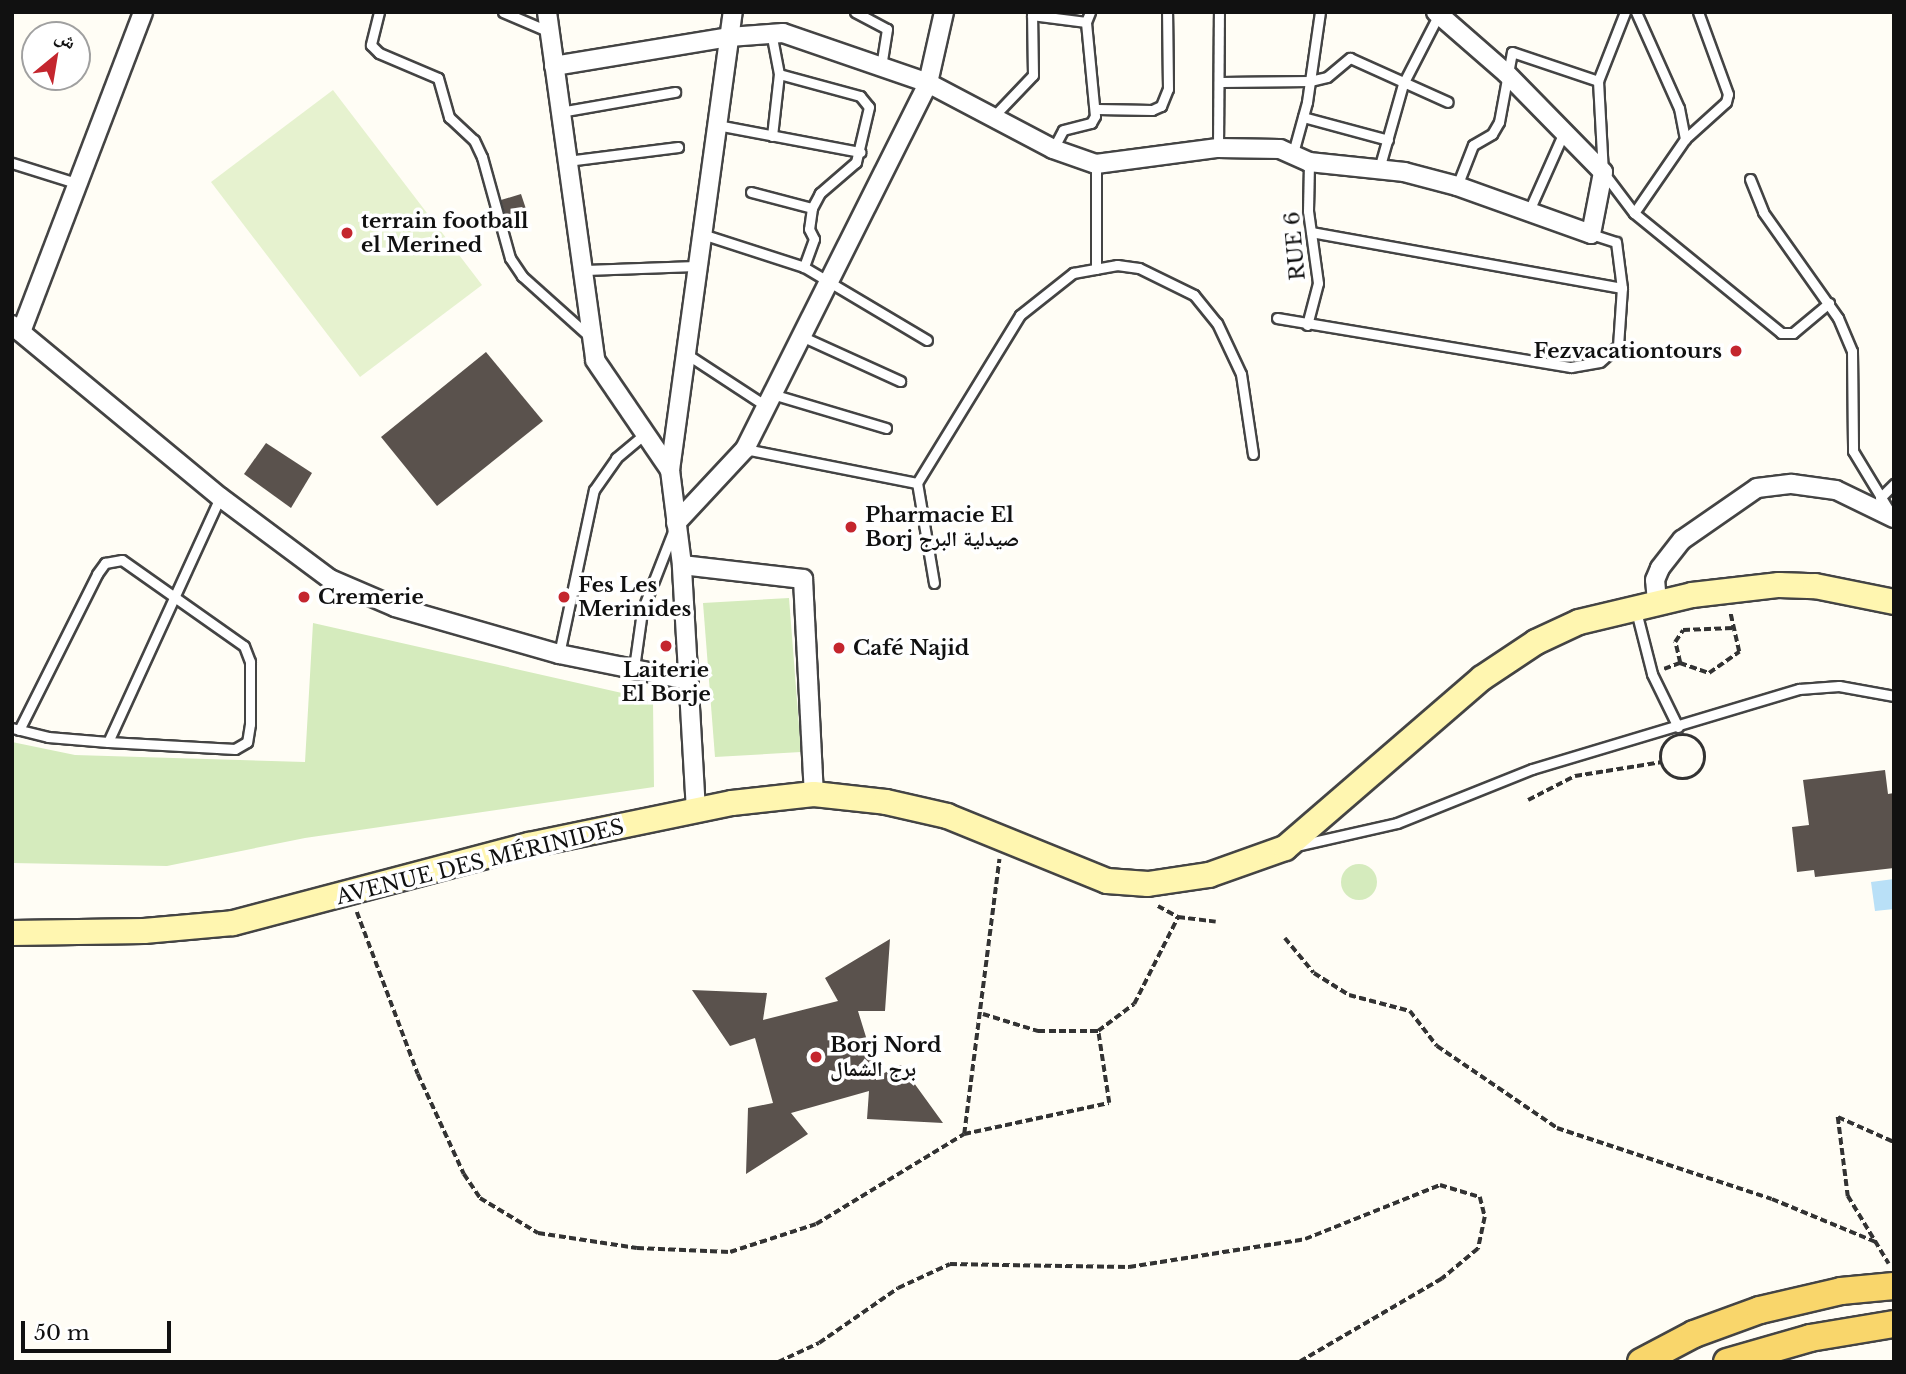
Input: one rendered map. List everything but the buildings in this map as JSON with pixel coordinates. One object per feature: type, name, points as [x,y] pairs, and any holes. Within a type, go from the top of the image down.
[{"type":"main road","name":"AVENUE DES MÉRINIDES","points":[[12,933],[198,928],[259,918],[529,845],[760,798],[814,794],[916,808],[1002,836],[1098,878],[1135,884],[1209,874],[1285,848],[1496,667],[1558,630],[1646,604],[1726,590],[1798,585],[1894,602]]},
{"type":"main road","points":[[1641,1362],[1694,1334],[1760,1310],[1840,1291],[1894,1286]]},
{"type":"main road","points":[[1727,1362],[1810,1338],[1894,1324]]},
{"type":"street","points":[[143,12],[17,328],[220,497],[303,561],[364,596],[559,654],[688,680]]},
{"type":"street","points":[[547,12],[595,360],[670,470]]},
{"type":"street","points":[[696,811],[682,565],[670,470],[733,12]]},
{"type":"street","points":[[676,523],[745,449],[928,83],[944,12]]},
{"type":"street","points":[[554,65],[771,32],[928,83],[1053,149],[1096,164],[1218,148],[1379,169],[1457,186],[1591,234],[1603,172],[1506,73],[1438,13]]},
{"type":"street","points":[[1646,604],[1660,568],[1682,540],[1757,488],[1791,484],[1836,489],[1893,518]]},
{"type":"street","points":[[682,565],[803,579],[814,794]]},
{"type":"lane","points":[[379,12],[371,45],[379,53],[438,78],[449,117],[474,140],[482,157],[510,258],[522,276],[592,339]]},
{"type":"lane","points":[[503,12],[550,32]]},
{"type":"lane","points":[[855,12],[887,29],[881,67]]},
{"type":"lane","points":[[1097,109],[1152,110],[1161,106],[1168,89],[1167,12]]},
{"type":"lane","points":[[1218,148],[1221,82],[1219,12]]},
{"type":"lane","name":"RUE 6","points":[[1307,325],[1318,283],[1301,158],[1303,117],[1320,12]]},
{"type":"lane","points":[[1625,12],[1598,81],[1603,172],[1634,213],[1781,333],[1793,334],[1829,303]]},
{"type":"lane","points":[[1636,12],[1679,108],[1685,139]]},
{"type":"lane","points":[[1634,213],[1685,139],[1723,108],[1728,94],[1698,12]]},
{"type":"lane","points":[[1379,169],[1405,82],[1438,13]]},
{"type":"lane","points":[[992,118],[1033,75],[1032,14],[1088,17],[1097,109],[1091,123],[1063,130],[1053,149]]},
{"type":"lane","points":[[771,32],[779,74],[772,136]]},
{"type":"lane","points":[[1457,186],[1473,145],[1492,134],[1499,122],[1509,55],[1519,51],[1598,81]]},
{"type":"lane","points":[[1221,82],[1310,81],[1326,77],[1350,58],[1448,102]]},
{"type":"lane","points":[[779,74],[867,101],[869,118],[860,152],[851,168],[820,193],[812,208],[809,229],[814,239],[804,267]]},
{"type":"lane","points":[[561,112],[675,92]]},
{"type":"lane","points":[[1303,117],[1388,140]]},
{"type":"lane","points":[[717,125],[860,152]]},
{"type":"lane","points":[[1528,213],[1564,132]]},
{"type":"lane","points":[[567,161],[678,147]]},
{"type":"lane","points":[[12,163],[76,183]]},
{"type":"lane","points":[[1096,164],[1096,269]]},
{"type":"lane","points":[[1750,179],[1763,212],[1829,303],[1852,351],[1853,451],[1893,518]]},
{"type":"lane","points":[[751,192],[812,208]]},
{"type":"lane","points":[[1311,232],[1622,289]]},
{"type":"lane","points":[[702,234],[804,267],[927,340]]},
{"type":"lane","points":[[1276,318],[1571,367],[1600,362],[1618,346],[1622,289],[1616,243],[1591,234]]},
{"type":"lane","points":[[934,583],[917,483],[1020,315],[1073,273],[1117,265],[1139,268],[1170,280],[1194,295],[1217,323],[1241,374],[1254,454]]},
{"type":"lane","points":[[583,270],[698,266]]},
{"type":"lane","points":[[801,336],[901,382]]},
{"type":"lane","points":[[685,353],[769,400],[886,428]]},
{"type":"lane","points":[[559,654],[594,490],[616,458],[645,434]]},
{"type":"lane","points":[[745,449],[917,483]]},
{"type":"lane","points":[[1880,498],[1894,484]]},
{"type":"lane","points":[[108,742],[173,592],[220,497]]},
{"type":"lane","points":[[634,668],[648,592],[676,523]]},
{"type":"lane","points":[[128,562],[173,592],[247,651],[250,668],[247,741],[235,749],[48,737],[16,729],[105,563],[128,562]]},
{"type":"lane","points":[[1646,604],[1652,674],[1678,727]]},
{"type":"lane","points":[[1285,848],[1397,823],[1532,769],[1799,690],[1839,686],[1894,696]]},
{"type":"path","points":[[1652,674],[1680,663],[1709,673],[1739,652],[1730,611]]},
{"type":"path","points":[[1680,663],[1675,642],[1684,630],[1734,628]]},
{"type":"path","points":[[1674,737],[1695,739],[1704,751],[1698,772],[1684,778],[1670,774],[1662,762],[1663,747],[1674,737]]},
{"type":"path","points":[[1528,800],[1576,776],[1662,762]]},
{"type":"path","points":[[964,1134],[982,1014],[1002,836]]},
{"type":"path","points":[[350,894],[418,1073],[464,1174],[480,1198],[538,1233],[637,1248],[730,1252],[816,1224],[964,1134],[1109,1103],[1098,1031]]},
{"type":"path","points":[[982,1014],[1038,1031],[1098,1031],[1134,1004],[1178,917]]},
{"type":"path","points":[[1285,938],[1314,973],[1349,995],[1410,1011],[1437,1046],[1557,1128],[1772,1199],[1876,1242]]},
{"type":"path","points":[[1894,1142],[1838,1117],[1848,1196],[1894,1271]]},
{"type":"path","points":[[778,1362],[819,1343],[898,1288],[950,1264],[1129,1268],[1305,1239],[1440,1185],[1465,1189],[1480,1197],[1485,1217],[1478,1248],[1442,1279],[1300,1362]]},
{"type":"green space","name":"terrain football el Merined","points":[[333,90],[482,285],[360,377],[211,182]]},
{"type":"green space","points":[[789,598],[801,752],[715,757],[703,603]]},
{"type":"green space","points":[[313,623],[653,700],[654,787],[305,838],[167,866],[12,863],[12,742],[75,755],[305,762]]},
{"type":"green space","points":[[1359,864],[1372,869],[1377,882],[1372,895],[1359,900],[1346,895],[1341,882],[1346,869]]},
{"type":"water","points":[[1894,879],[1894,909],[1875,911],[1871,882]]},
{"type":"place","name":"terrain football el Merined","points":[[347,233]]},
{"type":"place","name":"Fezvacationtours","points":[[1736,351]]},
{"type":"place","name":"Pharmacie El Borj صيدلية البرج","points":[[851,527]]},
{"type":"place","name":"Cremerie","points":[[304,597]]},
{"type":"place","name":"Fes Les Merinides","points":[[564,597]]},
{"type":"place","name":"Laiterie El Borje","points":[[666,646]]},
{"type":"place","name":"Café Najid","points":[[839,648]]},
{"type":"place","name":"Borj Nord برج الشمال","points":[[816,1057]]}]
